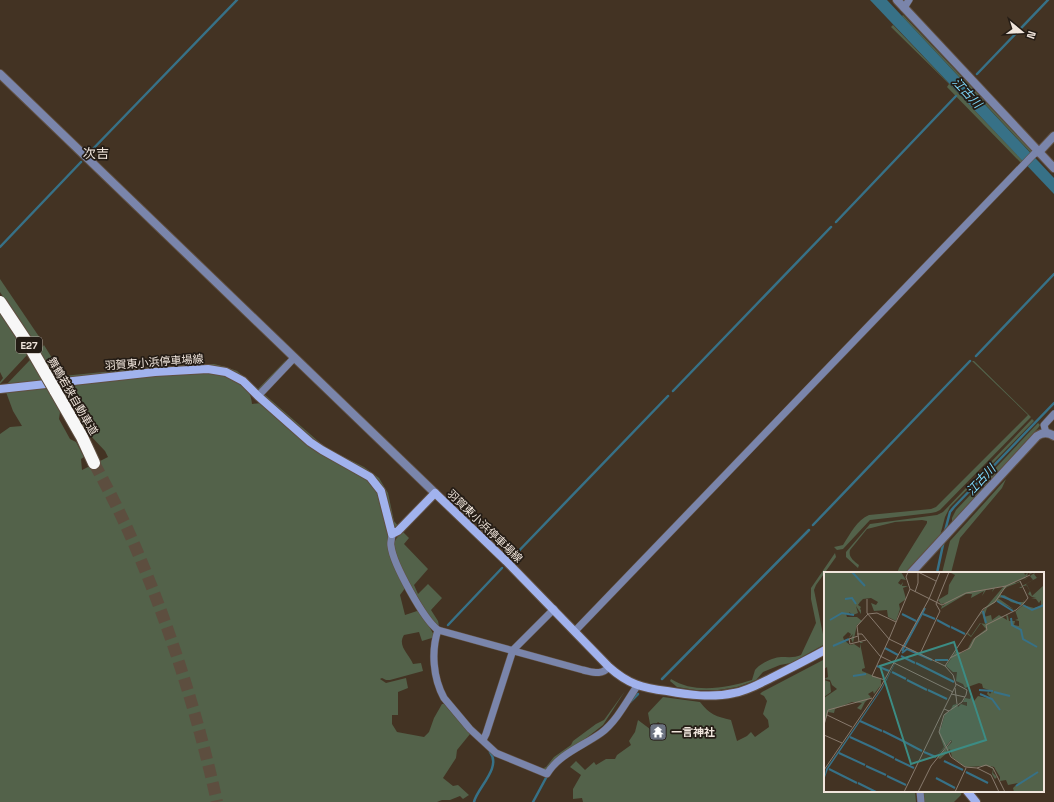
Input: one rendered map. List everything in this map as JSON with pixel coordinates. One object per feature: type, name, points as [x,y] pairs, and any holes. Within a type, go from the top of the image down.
[{"type":"highway","name":"舞鶴若狭自動車道","points":[[0,302],[30,347],[82,437],[94,463]]},
{"type":"main road","name":"羽賀東小浜停車場線","points":[[0,389],[147,372],[208,369],[234,375],[243,381],[310,442],[370,477],[381,492],[392,534],[398,531],[435,493],[554,609],[609,667],[624,679],[637,686],[700,695],[723,695],[736,693],[762,683],[824,651]]},
{"type":"main road","points":[[968,792],[976,802]]},
{"type":"street","points":[[897,0],[1037,153],[1054,168]]},
{"type":"street","points":[[904,8],[909,0]]},
{"type":"street","points":[[0,74],[435,493]]},
{"type":"street","points":[[575,631],[1026,163],[1054,136]]},
{"type":"street","points":[[258,396],[294,358]]},
{"type":"street","points":[[1050,434],[1044,425],[1054,414]]},
{"type":"street","points":[[912,572],[952,530],[1033,439],[1040,434],[1050,434]]},
{"type":"street","points":[[392,534],[391,546],[397,564],[427,618],[438,630],[588,671],[601,673],[605,672],[609,667]]},
{"type":"street","points":[[483,740],[513,650],[554,609]]},
{"type":"street","points":[[438,630],[434,663],[437,678],[444,698],[459,716],[496,753],[547,774],[556,762],[602,732],[621,710],[637,686]]},
{"type":"street","points":[[920,792],[921,802]]},
{"type":"green space","points":[[903,15],[1032,151],[1032,154],[902,16]]},
{"type":"green space","points":[[893,25],[1024,162],[1022,164],[947,87],[949,84],[891,27]]},
{"type":"green space","points":[[0,279],[42,341],[36,347],[0,292]]},
{"type":"green space","points":[[0,313],[27,355],[0,384],[3,378],[0,372]]},
{"type":"green space","points":[[44,345],[63,376],[154,367],[214,364],[237,371],[258,389],[286,360],[258,391],[229,370],[56,379],[39,351]]},
{"type":"green space","points":[[30,360],[43,381],[6,385]]},
{"type":"green space","points":[[972,361],[974,361],[1031,417],[940,510],[931,513],[870,520],[843,549],[837,550],[834,547],[843,545],[857,524],[869,515],[931,509],[936,507],[1028,415]]},
{"type":"green space","points":[[218,372],[235,380],[245,387],[251,397],[252,404],[262,403],[368,479],[378,492],[406,587],[400,595],[405,615],[420,610],[435,637],[422,641],[419,632],[404,635],[402,643],[404,650],[413,664],[421,663],[423,671],[390,680],[380,679],[386,683],[406,678],[408,688],[398,692],[398,715],[392,715],[392,724],[397,732],[424,737],[429,732],[434,718],[442,704],[444,704],[470,734],[457,750],[456,758],[443,778],[453,786],[458,785],[469,795],[463,799],[460,796],[450,800],[442,800],[437,802],[0,802],[0,434],[10,427],[22,426],[13,411],[6,392],[46,386],[60,412],[59,419],[70,439],[76,442],[84,457],[81,459],[82,470],[108,457],[105,451],[88,433],[59,385],[158,374]]},
{"type":"green space","points":[[264,394],[326,448],[364,467],[379,478],[388,493],[394,521],[399,527],[395,527],[393,525],[382,489],[318,445],[263,396]]},
{"type":"green space","points":[[1032,419],[1034,421],[950,507],[945,517],[940,536],[906,572],[897,572],[927,521],[895,522],[867,529],[850,550],[851,557],[859,565],[858,568],[846,557],[846,552],[870,524],[937,515],[943,512]]},
{"type":"green space","points":[[1038,423],[1040,425],[1038,428],[952,523],[952,518],[956,510]]},
{"type":"green space","points":[[1006,479],[1002,488],[960,538],[951,572],[942,572],[950,541]]},
{"type":"green space","points":[[403,532],[409,538],[404,544],[428,569],[414,585],[418,594],[428,584],[442,598],[431,610],[438,621],[439,626],[435,624],[426,611],[402,569],[398,559],[394,544],[397,537]]},
{"type":"green space","points":[[835,553],[836,557],[824,572],[814,590],[824,645],[791,663],[780,665],[763,672],[756,680],[737,687],[718,690],[696,690],[677,687],[670,681],[671,679],[680,684],[700,688],[732,685],[752,680],[755,670],[763,663],[778,657],[794,657],[801,655],[816,623],[811,599],[811,588]]},
{"type":"green space","points":[[824,660],[824,792],[915,792],[916,802],[583,802],[582,798],[573,799],[573,789],[581,775],[570,767],[576,761],[585,770],[594,762],[596,765],[606,759],[615,759],[617,755],[631,745],[629,741],[635,732],[638,720],[650,729],[651,733],[660,738],[665,732],[665,727],[658,722],[651,726],[648,713],[663,697],[700,702],[714,714],[731,720],[737,741],[747,736],[751,732],[755,737],[769,727],[768,720],[763,714],[767,701],[764,696],[760,694]]},
{"type":"green space","points":[[625,691],[603,725],[546,769],[542,769],[546,767],[554,757],[571,745],[573,741],[604,720]]},
{"type":"green space","points":[[922,792],[962,792],[961,795],[954,802],[923,802]]},
{"type":"water","points":[[870,0],[887,0],[1054,178],[1054,194]]},
{"type":"waterway","points":[[89,153],[237,0]]},
{"type":"waterway","points":[[977,74],[1048,0]]},
{"type":"waterway","points":[[836,222],[956,96]]},
{"type":"waterway","points":[[0,247],[81,162]]},
{"type":"waterway","points":[[673,391],[831,227]]},
{"type":"waterway","points":[[976,356],[1054,274]]},
{"type":"waterway","points":[[813,525],[970,361]]},
{"type":"waterway","points":[[511,559],[668,396]]},
{"type":"waterway","name":"江古川","points":[[945,531],[950,512],[954,507],[1054,403]]},
{"type":"waterway","points":[[662,679],[809,530]]},
{"type":"waterway","name":"江古川","points":[[937,572],[944,540]]},
{"type":"waterway","points":[[448,625],[502,568]]},
{"type":"waterway","points":[[630,702],[638,694]]},
{"type":"waterway","points":[[474,802],[476,796],[488,778],[493,765],[493,758],[490,752]]},
{"type":"waterway","points":[[533,802],[547,776]]},
{"type":"tunnel","points":[[94,463],[131,537],[169,634],[191,700],[217,802]]},
{"type":"place","name":"一言神社","points":[[658,732]]},
{"type":"district","name":"次吉","points":[[96,153]]}]
